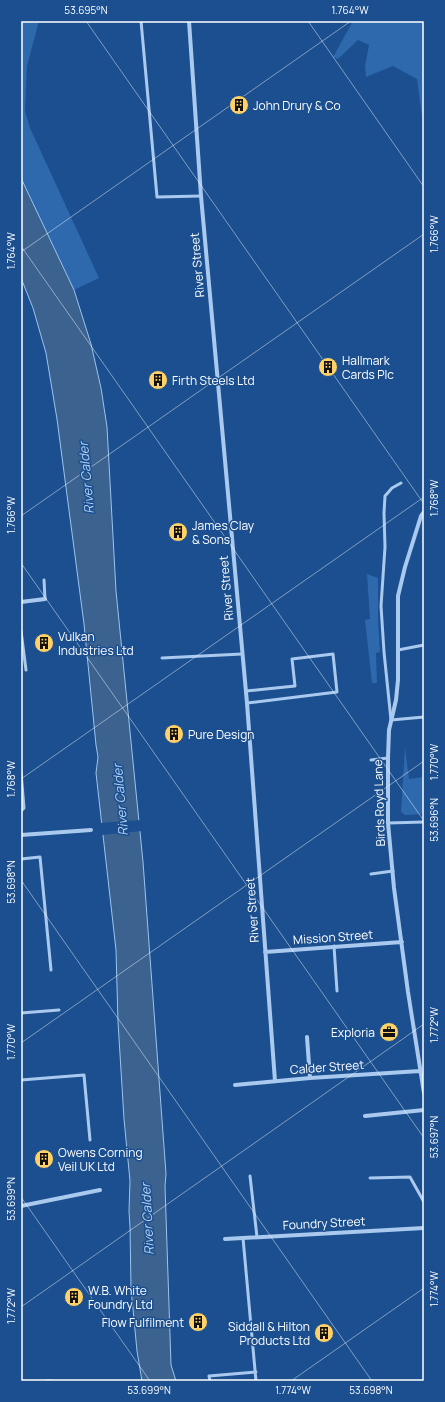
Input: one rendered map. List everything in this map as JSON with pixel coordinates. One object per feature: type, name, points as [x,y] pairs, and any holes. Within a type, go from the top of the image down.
[{"type":"street","name":"River Street","points":[[189,21],[201,196],[247,703],[275,1081]]},
{"type":"street","name":"Birds Royd Lane","points":[[423,514],[405,568],[399,592],[399,665],[396,700],[391,720],[388,758],[388,823],[392,870],[408,992],[424,1092]]},
{"type":"street","points":[[21,602],[45,600]]},
{"type":"street","points":[[21,835],[91,830]]},
{"type":"street","name":"Mission Street","points":[[265,952],[402,942]]},
{"type":"street","points":[[307,1037],[310,1078]]},
{"type":"street","name":"Calder Street","points":[[235,1085],[310,1078],[420,1071]]},
{"type":"street","points":[[365,1116],[424,1110]]},
{"type":"street","points":[[21,1206],[100,1190]]},
{"type":"street","name":"Foundry Street","points":[[225,1239],[424,1228]]},
{"type":"lane","points":[[141,21],[157,197],[201,196]]},
{"type":"lane","points":[[401,483],[392,488],[385,496],[385,547],[381,606],[384,652],[391,720],[424,717]]},
{"type":"lane","points":[[44,580],[45,600]]},
{"type":"lane","points":[[21,631],[26,670]]},
{"type":"lane","points":[[398,650],[424,645]]},
{"type":"lane","points":[[162,658],[242,654]]},
{"type":"lane","points":[[246,691],[295,686],[292,659],[333,654],[338,692],[247,703]]},
{"type":"lane","points":[[371,760],[388,758]]},
{"type":"lane","points":[[21,772],[24,808],[21,811]]},
{"type":"lane","points":[[388,823],[424,822]]},
{"type":"lane","points":[[21,859],[40,857],[51,970]]},
{"type":"lane","points":[[371,874],[392,870]]},
{"type":"lane","points":[[334,946],[337,991]]},
{"type":"lane","points":[[21,1013],[59,1010]]},
{"type":"lane","points":[[21,1080],[84,1075],[90,1140]]},
{"type":"lane","points":[[250,1176],[257,1237]]},
{"type":"lane","points":[[370,1178],[410,1177],[424,1202]]},
{"type":"lane","points":[[243,1238],[256,1381]]},
{"type":"lane","points":[[210,1381],[209,1376],[256,1372]]},
{"type":"lane","points":[[46,1381],[52,1381]]},
{"type":"shaded area","points":[[21,21],[39,21],[27,66],[25,111],[30,128],[99,278],[74,290],[21,178]]},
{"type":"shaded area","points":[[353,21],[424,21],[424,119],[422,117],[417,79],[393,66],[366,77],[365,66],[369,45],[358,40],[338,59],[333,57]]},
{"type":"shaded area","points":[[367,574],[378,578],[380,652],[376,653],[377,683],[372,683],[365,620],[370,619]]},
{"type":"shaded area","points":[[405,747],[409,779],[424,777],[424,814],[405,815],[401,812]]},
{"type":"water","name":"River Calder","points":[[21,178],[74,290],[91,344],[101,388],[107,427],[116,591],[143,862],[166,1174],[165,1186],[171,1365],[176,1381],[142,1381],[137,1351],[131,1288],[129,1211],[130,1181],[124,1119],[118,1022],[116,950],[96,773],[98,757],[84,624],[57,419],[46,353],[33,308],[21,278]]},
{"type":"pier","points":[[141,820],[142,831],[101,835],[100,823]]},
{"type":"place","name":"John Drury & Co","points":[[239,105]]},
{"type":"place","name":"Hallmark Cards Plc","points":[[328,367]]},
{"type":"place","name":"Firth Steels Ltd","points":[[158,380]]},
{"type":"place","name":"James Clay & Sons","points":[[178,532]]},
{"type":"place","name":"Vulkan Industries Ltd","points":[[44,643]]},
{"type":"place","name":"Pure Design","points":[[174,734]]},
{"type":"place","name":"Exploria","points":[[389,1032]]},
{"type":"place","name":"Owens Corning Veil UK Ltd","points":[[44,1159]]},
{"type":"place","name":"W.B. White Foundry Ltd","points":[[74,1297]]},
{"type":"place","name":"Flow Fulfilment","points":[[198,1322]]},
{"type":"place","name":"Siddall & Hilton Products Ltd","points":[[324,1333]]}]
